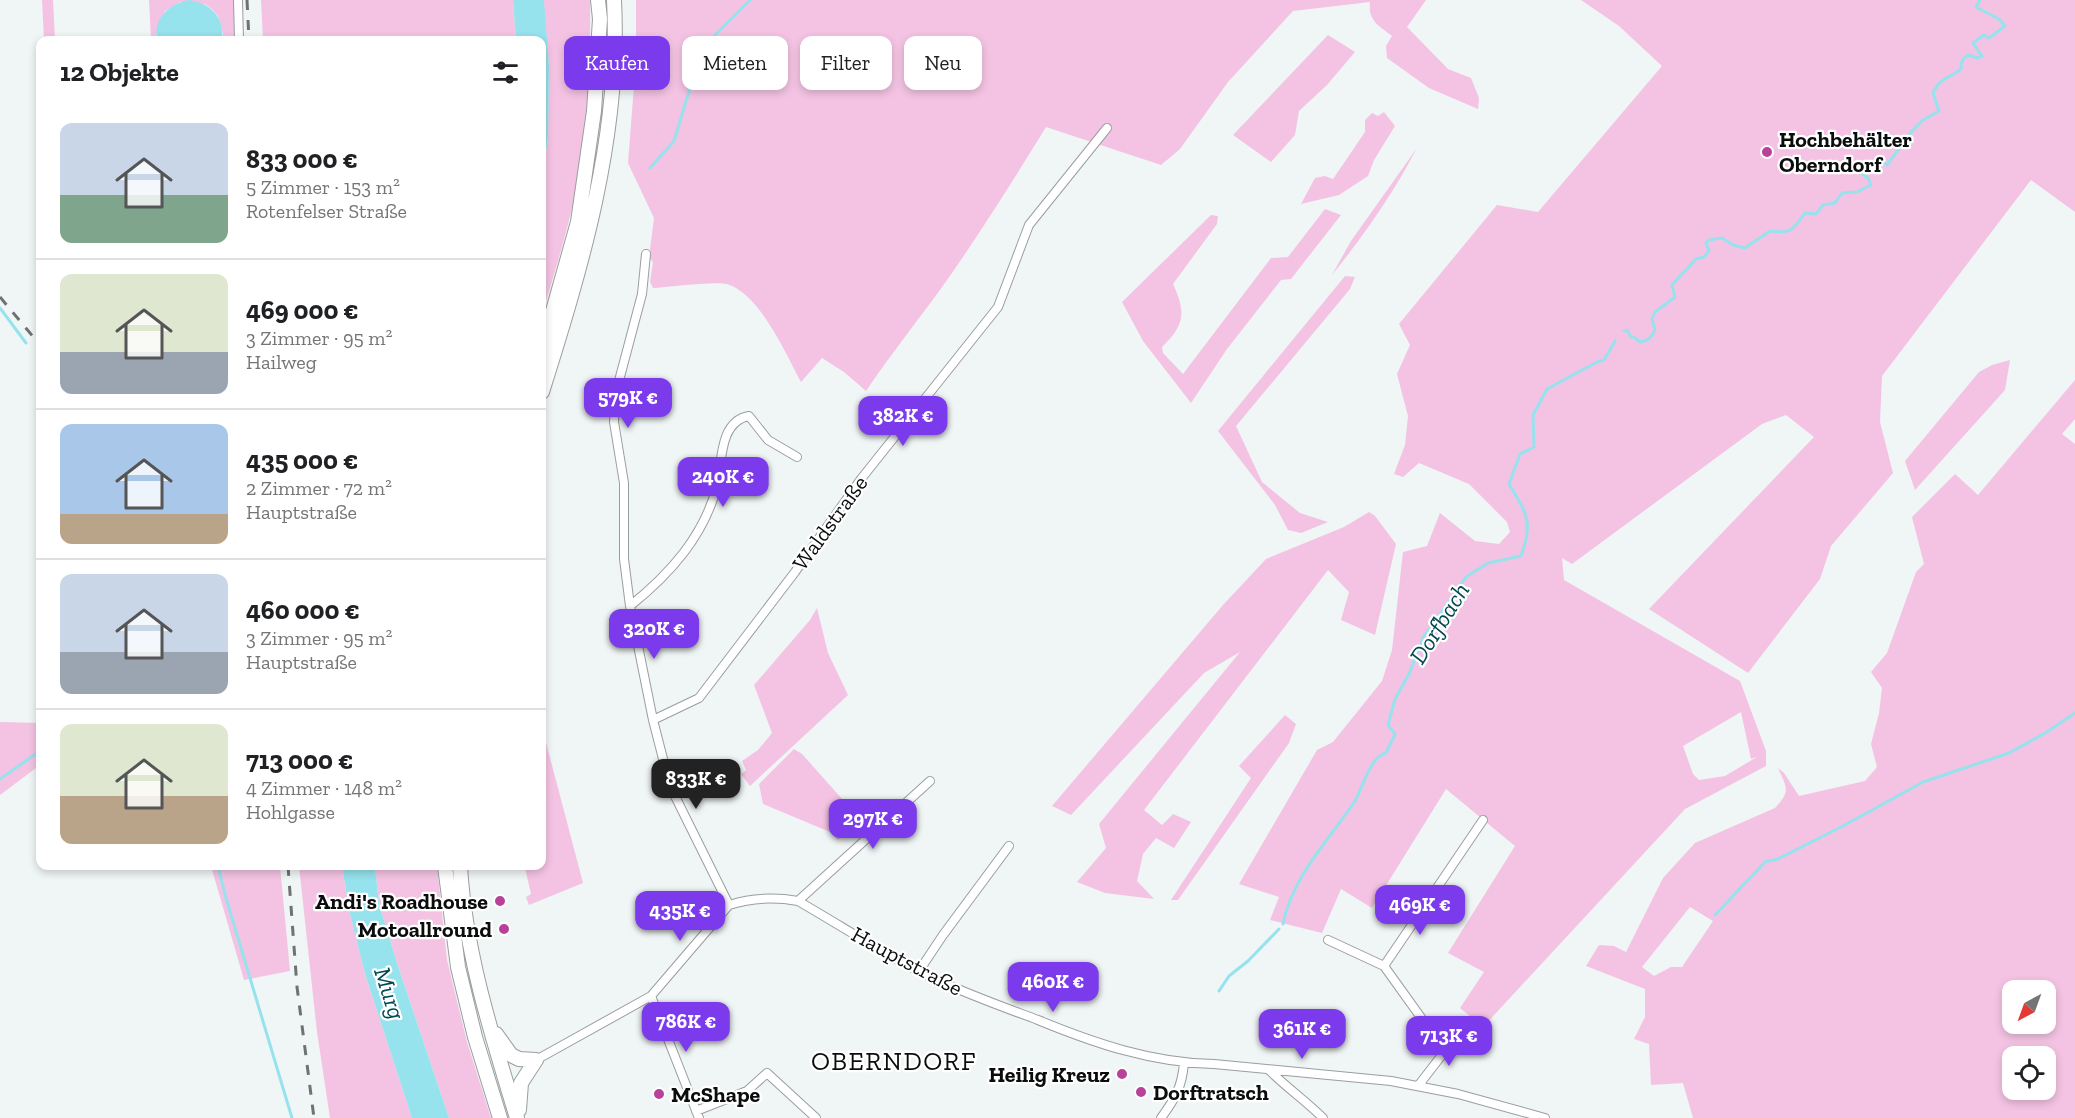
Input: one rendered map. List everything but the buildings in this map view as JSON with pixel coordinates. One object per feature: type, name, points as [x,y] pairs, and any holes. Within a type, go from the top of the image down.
[{"type":"highway","points":[[546,336],[578,222],[594,111],[600,19],[598,0]]},
{"type":"highway","points":[[546,379],[580,267],[593,215],[610,118],[614,0]]},
{"type":"highway","points":[[446,870],[458,967],[475,1037],[500,1118]]},
{"type":"highway","points":[[461,870],[472,954],[490,1030],[517,1118]]},
{"type":"highway","points":[[490,1030],[499,1036],[504,1048],[511,1055],[519,1059],[536,1060],[521,1083],[517,1118]]},
{"type":"street","points":[[237,0],[239,36]]},
{"type":"street","name":"Waldstraße","points":[[652,720],[699,698],[800,566],[861,479],[998,307],[1029,225],[1107,128]]},
{"type":"street","points":[[536,1060],[651,996],[729,905],[670,786],[652,720],[630,606],[624,559],[624,483],[614,422],[616,392],[642,294],[646,254]]},
{"type":"street","points":[[630,606],[657,584],[682,555],[705,521],[717,485],[723,442],[734,425],[749,416],[768,440],[796,457]]},
{"type":"street","points":[[798,900],[930,781]]},
{"type":"street","points":[[1384,966],[1483,820]]},
{"type":"street","points":[[919,971],[1009,846]]},
{"type":"street","name":"Hauptstraße","points":[[729,905],[743,900],[782,898],[798,900],[919,971],[957,989],[1075,1035],[1143,1055],[1184,1064],[1214,1064],[1391,1081],[1545,1118]]},
{"type":"street","points":[[1328,940],[1384,966],[1445,1051]]},
{"type":"street","points":[[651,996],[697,1114],[747,1091],[766,1073],[816,1118]]},
{"type":"street","points":[[1418,1086],[1462,1033]]},
{"type":"street","points":[[1161,1118],[1176,1098],[1183,1077],[1184,1064]]},
{"type":"street","points":[[1269,1070],[1323,1118]]},
{"type":"shaded area","points":[[42,0],[53,0],[55,36],[44,36]]},
{"type":"shaded area","points":[[149,0],[234,0],[236,36],[223,36],[218,16],[205,4],[180,2],[165,11],[156,36],[151,36]]},
{"type":"shaded area","points":[[261,0],[513,0],[516,36],[263,36]]},
{"type":"shaded area","points":[[543,0],[590,0],[590,36],[564,36],[564,90],[588,90],[587,109],[576,191],[546,301],[546,152],[549,65]]},
{"type":"shaded area","points":[[636,0],[1426,0],[1407,27],[1448,69],[1471,78],[1479,98],[1478,109],[1429,88],[1387,58],[1386,46],[1392,36],[1372,18],[1370,2],[1293,11],[1228,82],[1180,149],[1161,165],[1046,127],[952,273],[866,391],[844,372],[822,358],[801,382],[780,341],[761,312],[739,290],[727,284],[653,288],[650,282],[653,262],[649,258],[654,218],[628,163],[634,90],[670,90],[670,36],[636,36]]},
{"type":"shaded area","points":[[1581,0],[2075,0],[2075,212],[2031,180],[1882,376],[1880,422],[1893,473],[1831,546],[1820,579],[1748,673],[1649,609],[1814,437],[1786,415],[1762,424],[1572,564],[1562,558],[1564,580],[1740,681],[1766,751],[1766,766],[1685,809],[1483,1027],[1460,1008],[1484,972],[1448,953],[1515,846],[1446,789],[1372,908],[1341,889],[1322,933],[1270,920],[1279,897],[1239,884],[1317,750],[1333,742],[1382,681],[1392,650],[1403,552],[1427,546],[1440,513],[1475,541],[1499,544],[1510,532],[1507,522],[1469,484],[1419,463],[1403,477],[1394,474],[1405,445],[1408,416],[1397,374],[1410,345],[1399,324],[1497,205],[1538,212],[1662,66],[1619,26]],"holes":[[[1741,712],[1751,759],[1757,757],[1725,776],[1699,780],[1693,774],[1683,746]]]},
{"type":"shaded area","points":[[1328,35],[1355,52],[1327,85],[1299,111],[1295,135],[1271,162],[1233,135]]},
{"type":"shaded area","points":[[1384,112],[1395,126],[1374,160],[1368,176],[1339,195],[1301,204],[1315,178],[1325,176],[1333,179],[1365,132],[1365,120],[1372,113],[1378,116]]},
{"type":"shaded area","points":[[1417,148],[1378,214],[1332,275],[1351,241]]},
{"type":"shaded area","points":[[1325,209],[1341,215],[1291,279],[1281,280],[1227,349],[1191,403],[1143,341],[1122,302],[1211,215],[1218,216],[1217,224],[1173,284],[1180,303],[1181,318],[1175,332],[1162,347],[1163,353],[1183,374],[1271,258],[1288,257]]},
{"type":"shaded area","points":[[1345,276],[1355,277],[1350,289],[1236,426],[1262,482],[1300,513],[1328,522],[1301,533],[1288,530],[1275,505],[1218,431]]},
{"type":"shaded area","points":[[2010,360],[2005,390],[1915,490],[1905,461],[1979,372],[1992,365]]},
{"type":"shaded area","points":[[2075,380],[2075,419],[2062,434],[2075,444],[2075,1118],[1693,1118],[1683,1083],[1651,1085],[1649,1044],[1634,1039],[1645,1017],[1645,989],[1586,966],[1599,945],[1614,946],[1626,952],[1663,878],[1695,843],[1775,808],[1786,789],[1778,768],[1784,773],[1799,796],[1865,781],[1877,767],[1871,744],[1879,713],[1882,688],[1871,672],[1887,653],[1916,572],[1924,564],[1912,517],[1955,474],[1978,495]],"holes":[[[1690,907],[1713,921],[1682,967],[1671,967],[1654,976],[1642,967]]]},
{"type":"shaded area","points":[[1369,512],[1375,516],[1396,544],[1375,635],[1341,620],[1349,592],[1328,570],[1144,810],[1162,825],[1173,814],[1191,822],[1174,848],[1156,838],[1143,854],[1137,881],[1154,899],[1105,893],[1077,882],[1106,848],[1099,824],[1240,652],[1204,673],[1071,815],[1052,806],[1223,605],[1266,559],[1344,527]]},
{"type":"shaded area","points":[[817,608],[828,653],[848,695],[750,786],[741,774],[746,770],[742,761],[758,750],[772,733],[754,685],[810,620]]},
{"type":"shaded area","points":[[1285,715],[1296,724],[1289,743],[1178,900],[1171,900],[1251,778],[1239,766]]},
{"type":"shaded area","points":[[0,722],[36,723],[36,768],[0,795]]},
{"type":"shaded area","points":[[546,742],[583,883],[529,905],[526,897],[531,894],[525,870],[546,870]]},
{"type":"shaded area","points":[[794,749],[802,754],[860,819],[838,840],[830,832],[763,804],[759,784]]},
{"type":"shaded area","points":[[212,870],[280,870],[290,971],[244,980]]},
{"type":"shaded area","points":[[299,870],[343,870],[350,914],[365,974],[412,1118],[330,1118],[317,1032]]},
{"type":"shaded area","points":[[375,870],[437,870],[447,960],[467,1042],[491,1118],[449,1118],[379,904]]},
{"type":"water","points":[[189,0],[210,8],[219,18],[222,36],[156,36],[160,19],[169,9]]},
{"type":"water","points":[[513,0],[543,0],[549,65],[546,152],[546,36],[516,36]]},
{"type":"water","name":"Murg","points":[[343,870],[375,870],[379,904],[449,1118],[412,1118],[365,974],[350,914]]},
{"type":"waterway","points":[[650,168],[674,141],[699,58],[716,34],[750,0]]},
{"type":"waterway","name":"Dorfbach","points":[[1624,331],[1627,330],[1631,337],[1640,342],[1649,338],[1655,330],[1652,319],[1655,312],[1675,297],[1672,285],[1696,259],[1704,257],[1709,251],[1706,243],[1709,240],[1722,238],[1733,245],[1745,248],[1770,231],[1791,230],[1805,213],[1816,214],[1823,205],[1835,203],[1842,193],[1857,192],[1871,185],[1863,174],[1878,158],[1887,165],[1912,131],[1923,120],[1939,111],[1933,93],[1939,83],[1961,69],[1962,60],[1967,56],[1977,58],[1982,56],[1973,43],[1984,35],[1989,38],[2005,26],[1999,19],[1976,7],[1980,0]]},
{"type":"waterway","points":[[0,308],[26,343]]},
{"type":"waterway","name":"Dorfbach","points":[[1283,924],[1294,890],[1303,875],[1355,801],[1371,766],[1386,753],[1395,734],[1388,725],[1395,699],[1409,674],[1423,638],[1466,577],[1488,563],[1521,556],[1527,534],[1526,518],[1509,484],[1520,454],[1534,447],[1533,415],[1547,389],[1604,360],[1615,341]]},
{"type":"waterway","points":[[1715,915],[1765,862],[1778,859],[1923,782],[2009,753],[2075,713]]},
{"type":"waterway","points":[[0,779],[36,754]]},
{"type":"waterway","points":[[219,870],[292,1118]]},
{"type":"waterway","name":"Dorfbach","points":[[1219,991],[1229,976],[1248,961],[1279,929]]},
{"type":"railway","points":[[247,0],[249,36]]},
{"type":"railway","points":[[0,297],[36,340]]},
{"type":"railway","points":[[288,870],[297,987],[314,1118]]},
{"type":"place","name":"Hochbehälter Oberndorf","points":[[1767,152]]},
{"type":"place","name":"Andi's Roadhouse","points":[[500,901]]},
{"type":"place","name":"Motoallround","points":[[504,929]]},
{"type":"place","name":"Heilig Kreuz","points":[[1122,1074]]},
{"type":"place","name":"Dorftratsch","points":[[1141,1092]]},
{"type":"place","name":"McShape","points":[[659,1094]]},
{"type":"district","name":"OBERNDORF","points":[[894,1061]]}]
